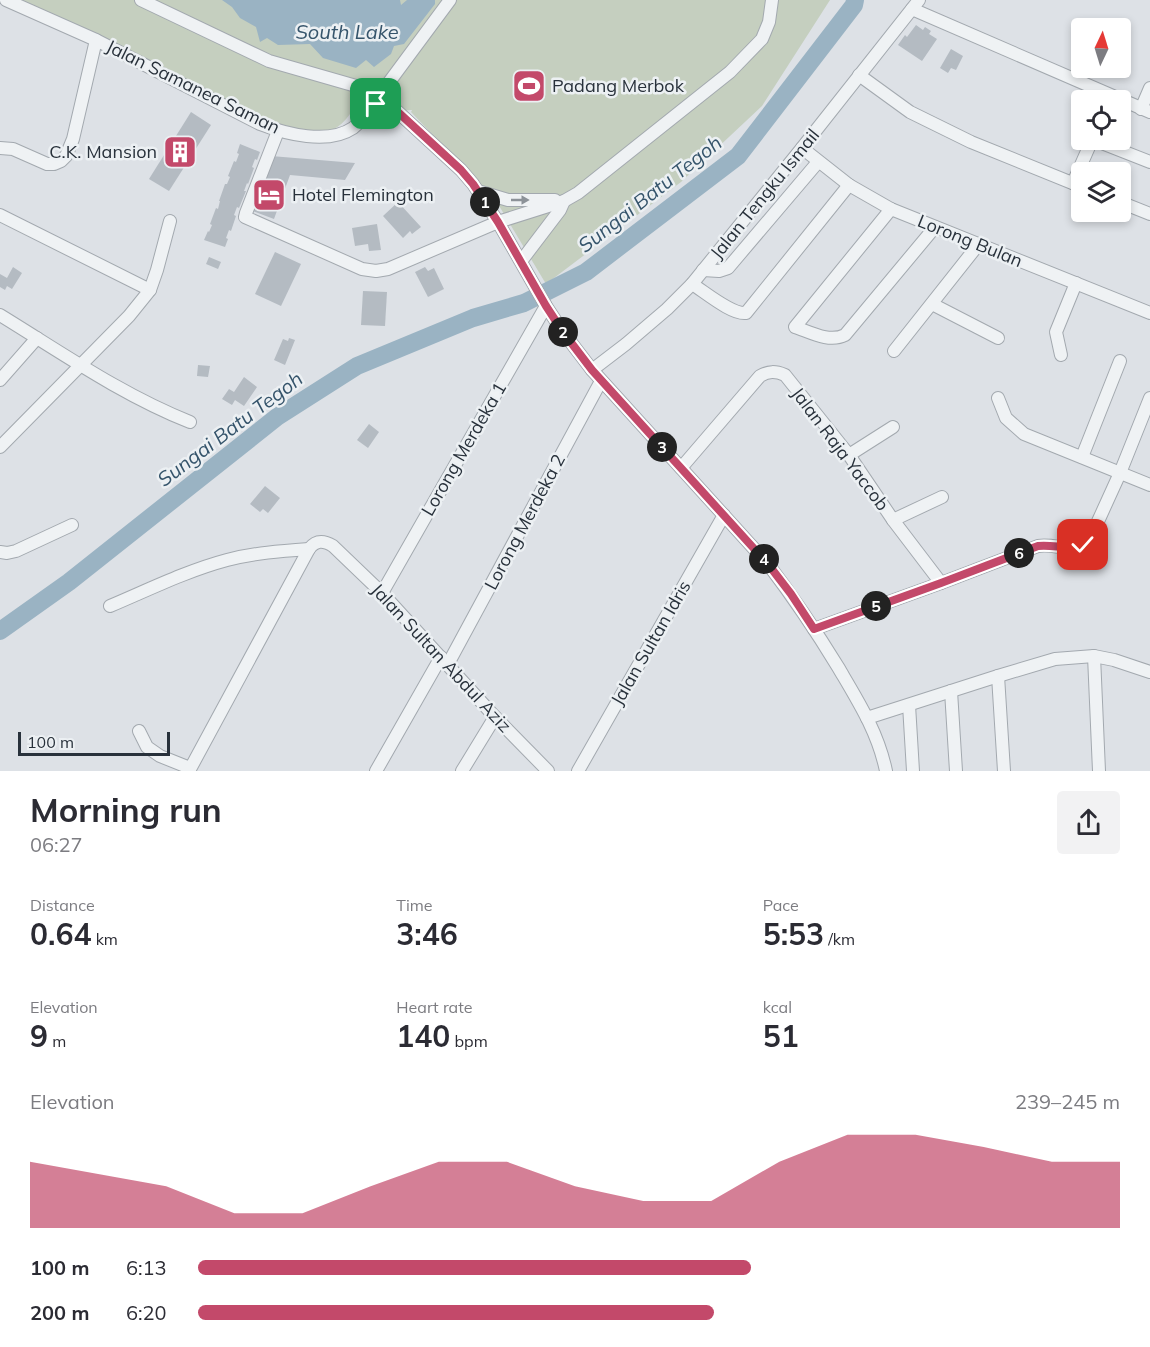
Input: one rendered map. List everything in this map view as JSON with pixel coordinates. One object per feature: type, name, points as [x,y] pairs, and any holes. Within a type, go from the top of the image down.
[{"type":"street","name":"Jalan Samanea Saman","points":[[6,0],[96,40],[278,131],[315,137],[350,130],[361,121],[378,98]]},
{"type":"street","points":[[141,0],[269,61],[378,98],[390,100],[392,94],[387,85],[377,83],[378,98],[461,170],[477,190],[563,332],[592,370],[768,564],[791,594],[867,718],[876,736],[886,771]]},
{"type":"street","points":[[387,85],[450,0]]},
{"type":"street","points":[[278,131],[245,217],[362,269],[376,271],[388,269],[498,222],[564,201],[578,193],[730,72],[762,39],[769,22],[772,0]]},
{"type":"street","points":[[916,4],[1091,90]]},
{"type":"street","name":"Jalan Tengku Ismail","points":[[592,370],[651,323],[692,284],[916,4]]},
{"type":"street","points":[[0,148],[13,149],[46,164],[54,164],[66,156],[73,140],[96,40]]},
{"type":"street","points":[[859,75],[920,117],[971,142],[1071,183]]},
{"type":"street","points":[[1145,110],[1150,88]]},
{"type":"street","name":"Lorong Bulan","points":[[802,148],[849,185],[891,209],[1150,313]]},
{"type":"street","points":[[1119,150],[1150,162]]},
{"type":"street","points":[[703,270],[719,272],[728,268],[818,162]]},
{"type":"street","points":[[692,284],[735,311],[746,313],[849,185]]},
{"type":"street","points":[[477,190],[508,200],[564,201]]},
{"type":"street","points":[[522,261],[560,210],[564,201]]},
{"type":"street","points":[[1131,206],[1150,214]]},
{"type":"street","points":[[891,209],[795,327],[827,338],[834,339],[845,335],[935,227]]},
{"type":"street","points":[[0,215],[150,290]]},
{"type":"street","points":[[0,447],[129,316],[150,290],[170,221]]},
{"type":"street","points":[[894,351],[978,245]]},
{"type":"street","points":[[1060,355],[1056,332],[1076,283]]},
{"type":"street","name":"Lorong Merdeka 1","points":[[382,593],[545,303]]},
{"type":"street","points":[[932,304],[998,338]]},
{"type":"street","points":[[0,315],[79,365],[149,404],[189,422]]},
{"type":"street","points":[[0,380],[37,338]]},
{"type":"street","points":[[1082,457],[1120,361]]},
{"type":"street","name":"Jalan Raja Yaccob","points":[[681,468],[759,376],[767,372],[785,375],[849,455],[893,520],[941,583]]},
{"type":"street","name":"Lorong Merdeka 2","points":[[444,660],[601,381]]},
{"type":"street","points":[[998,398],[1006,418],[1024,434],[1150,485]]},
{"type":"street","points":[[814,629],[1038,546],[1047,544],[1077,548],[1083,545],[1090,539],[1150,398]]},
{"type":"street","points":[[849,455],[893,427]]},
{"type":"street","points":[[893,520],[942,497]]},
{"type":"street","name":"Jalan Sultan Idris","points":[[578,771],[724,515]]},
{"type":"street","points":[[0,552],[16,551],[72,525]]},
{"type":"street","name":"Jalan Sultan Abdul Aziz","points":[[309,549],[319,541],[333,546],[382,593],[495,717],[548,771]]},
{"type":"street","points":[[110,606],[190,572],[227,560],[274,551],[309,549]]},
{"type":"street","points":[[139,731],[147,747],[189,770],[309,549]]},
{"type":"street","points":[[867,718],[1055,660],[1094,656],[1150,672]]},
{"type":"street","points":[[1094,656],[1099,771]]},
{"type":"street","points":[[376,771],[444,660]]},
{"type":"street","points":[[998,676],[1004,771]]},
{"type":"street","points":[[951,691],[956,771]]},
{"type":"street","points":[[909,705],[913,771]]},
{"type":"street","points":[[462,771],[495,717]]},
{"type":"green space","points":[[14,0],[830,0],[762,106],[681,182],[546,284],[498,204],[411,112],[412,110],[350,114],[343,123],[320,133],[282,130]]},
{"type":"water","name":"South Lake","points":[[222,0],[400,0],[401,5],[407,0],[435,0],[435,4],[404,44],[394,46],[391,54],[374,67],[366,60],[356,68],[323,58],[310,44],[278,45],[267,38],[260,42],[256,27],[240,18],[232,7]]},
{"type":"building","points":[[916,25],[923,30],[925,27],[931,31],[929,34],[937,39],[922,61],[898,45]]},
{"type":"building","points":[[951,49],[963,56],[956,70],[951,68],[948,73],[940,68]]},
{"type":"building","name":"C.K. Mansion","points":[[191,112],[211,125],[169,191],[149,179]]},
{"type":"building","points":[[240,144],[260,152],[252,167],[254,168],[239,208],[237,207],[234,215],[236,216],[226,238],[228,239],[225,247],[204,240],[212,225],[210,224],[216,208],[218,209],[234,161],[236,162],[239,154],[237,153]]},
{"type":"building","name":"Hotel Flemington","points":[[271,156],[355,163],[345,180],[290,175],[274,219],[250,210]]},
{"type":"building","points":[[398,202],[421,227],[412,234],[410,231],[403,238],[383,216]]},
{"type":"building","points":[[377,224],[381,250],[369,251],[368,244],[355,246],[352,228]]},
{"type":"building","points":[[275,252],[301,264],[281,306],[255,294]]},
{"type":"building","points":[[209,257],[221,262],[218,269],[206,264]]},
{"type":"building","points":[[13,267],[22,273],[12,289],[7,286],[5,290],[0,287],[0,274],[7,278]]},
{"type":"building","points":[[425,267],[428,271],[434,268],[444,289],[428,297],[415,272]]},
{"type":"building","points":[[363,291],[387,292],[385,326],[361,325]]},
{"type":"building","points":[[289,338],[295,340],[285,365],[274,360],[283,339],[288,341]]},
{"type":"building","points":[[198,365],[210,366],[208,377],[197,376]]},
{"type":"building","points":[[244,377],[257,387],[244,406],[235,400],[232,405],[222,399],[229,389],[234,392]]},
{"type":"building","points":[[369,424],[379,432],[368,448],[357,440]]},
{"type":"building","points":[[265,486],[280,498],[268,513],[263,509],[260,512],[250,504]]},
{"type":"waterway","name":"Sungai Batu Tegoh","points":[[0,631],[69,582],[277,417],[357,366],[473,318],[524,303],[586,272],[738,156],[854,5],[855,0]]},
{"type":"place","name":"Padang Merbok","points":[[529,86]]},
{"type":"place","name":"C.K. Mansion","points":[[180,152]]},
{"type":"place","name":"Hotel Flemington","points":[[269,195]]},
{"type":"route","points":[[376,104],[387,102],[461,170],[473,184],[522,261],[546,306],[592,370],[768,564],[814,629],[1038,546],[1047,544],[1077,548],[1083,545]]}]
